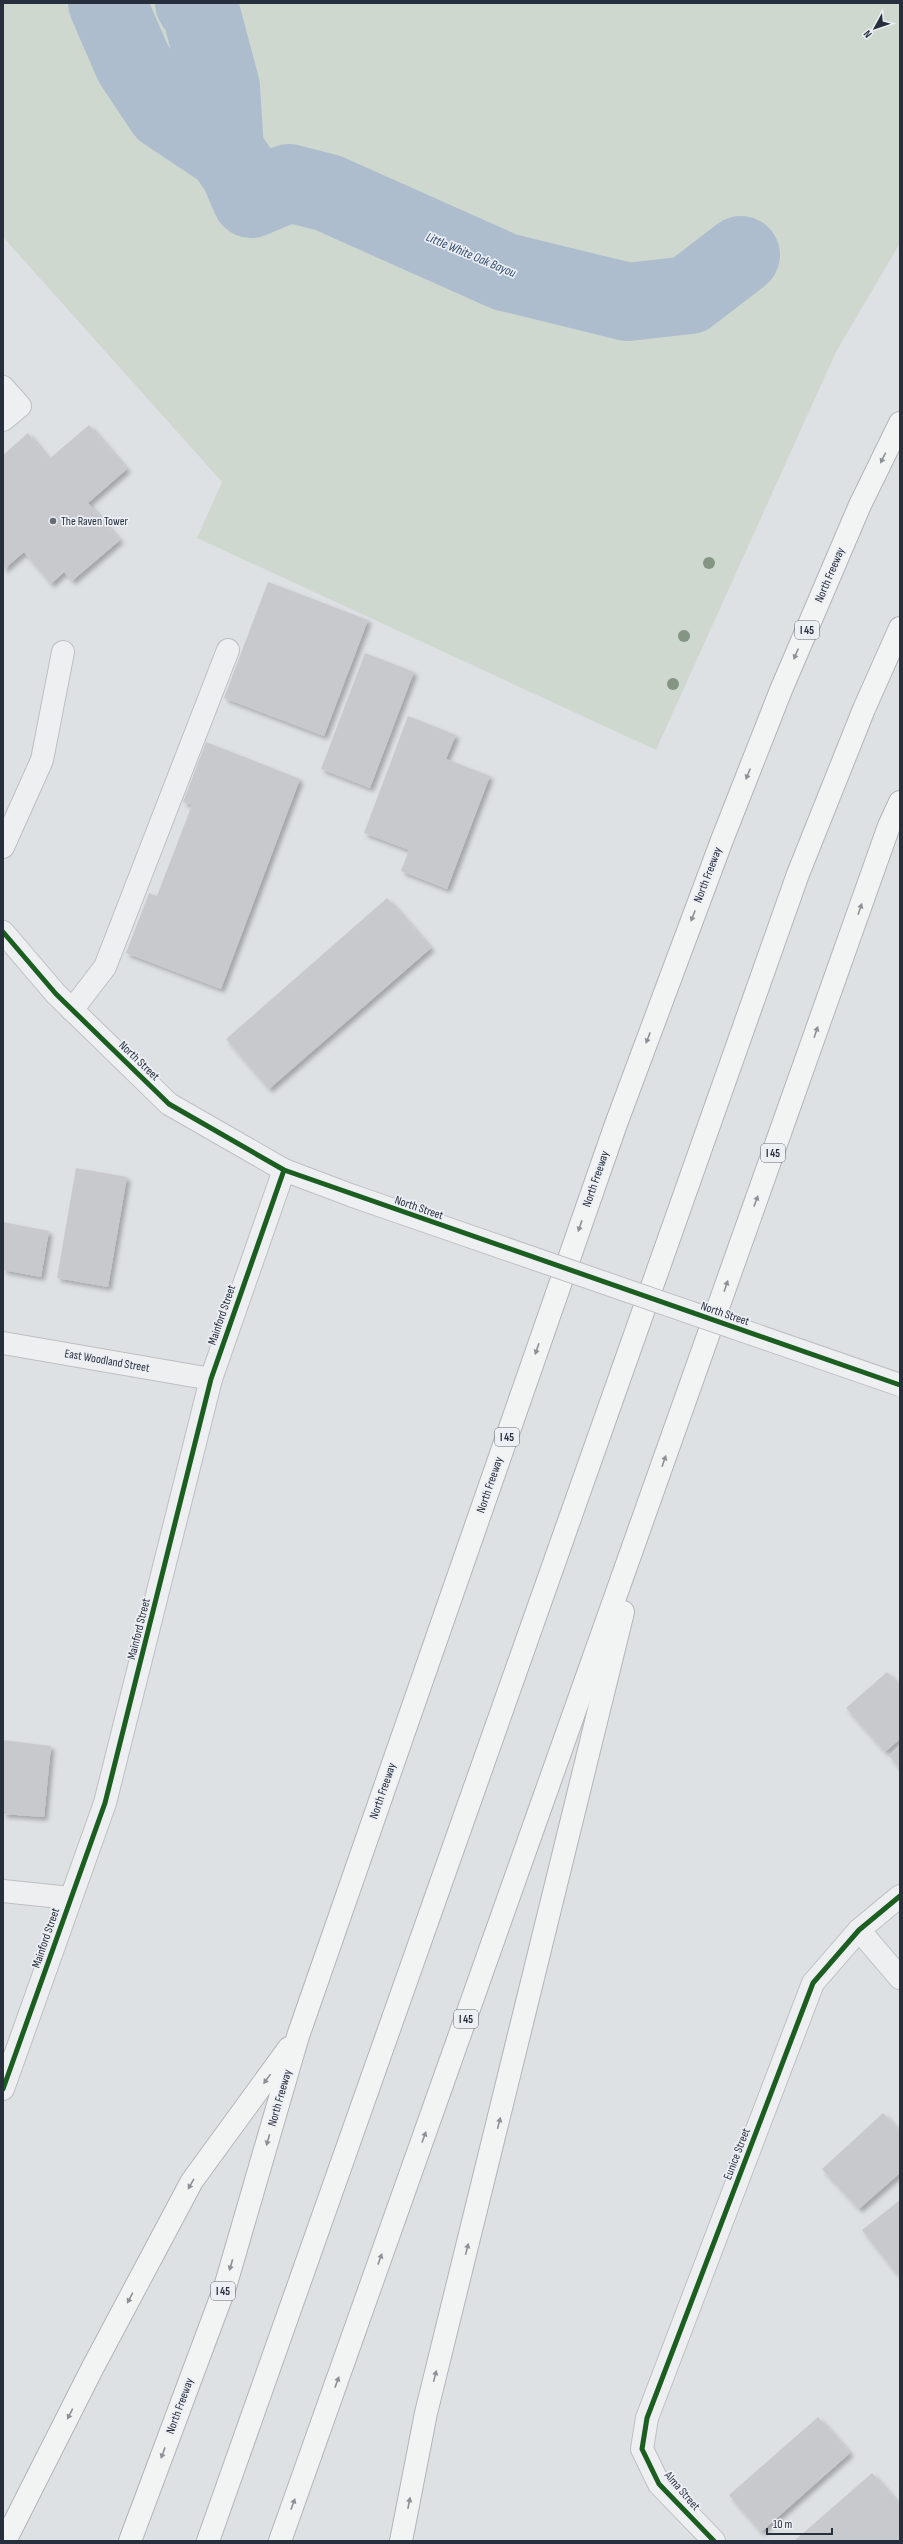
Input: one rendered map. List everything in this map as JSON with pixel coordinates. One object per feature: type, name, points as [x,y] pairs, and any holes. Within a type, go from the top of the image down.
[{"type":"highway","name":"North Freeway","points":[[130,2541],[224,2287],[298,2036],[632,1079],[722,840],[781,690],[860,505],[900,423]]},
{"type":"highway","points":[[208,2541],[798,874],[864,709],[900,628]]},
{"type":"highway","name":"I 45","points":[[280,2541],[889,826],[900,802]]},
{"type":"highway","points":[[401,2541],[426,2413],[536,1976],[651,1498]]},
{"type":"highway","points":[[5,2541],[192,2181],[298,2036]]},
{"type":"street","points":[[3,387],[20,406],[3,420]]},
{"type":"street","points":[[72,1010],[105,967],[228,650]]},
{"type":"street","points":[[3,847],[42,760],[63,652]]},
{"type":"street","name":"North Street","points":[[3,932],[72,1010],[169,1104],[284,1170],[354,1196],[900,1385]]},
{"type":"street","name":"Mainford Street","points":[[3,2089],[105,1803],[211,1379],[284,1170]]},
{"type":"street","name":"East Woodland Street","points":[[3,1343],[211,1379]]},
{"type":"street","points":[[3,1891],[70,1898]]},
{"type":"street","name":"Eunice Street","points":[[642,2449],[647,2418],[813,1983],[859,1930],[900,1896]]},
{"type":"street","points":[[859,1930],[900,1978]]},
{"type":"street","name":"Alma Street","points":[[642,2449],[659,2484],[714,2541]]},
{"type":"shaded area","points":[[3,3],[900,3],[900,243],[836,352],[656,750],[197,538],[222,482],[3,237]]},
{"type":"building","name":"The Raven Tower","points":[[89,425],[127,469],[88,503],[120,540],[72,581],[64,572],[51,584],[24,552],[3,570],[3,455],[28,433],[49,459]]},
{"type":"building","points":[[268,582],[368,620],[324,736],[224,698]]},
{"type":"building","points":[[365,653],[414,672],[370,788],[321,769]]},
{"type":"building","points":[[408,716],[456,735],[446,759],[490,776],[447,889],[401,871],[409,850],[364,833]]},
{"type":"building","points":[[206,742],[300,779],[221,989],[126,953],[149,893],[157,896],[192,805],[183,802]]},
{"type":"building","points":[[387,898],[431,948],[269,1089],[226,1039]]},
{"type":"building","points":[[76,1168],[127,1177],[108,1287],[57,1278]]},
{"type":"building","points":[[3,1222],[49,1231],[41,1277],[3,1270]]},
{"type":"building","points":[[887,1672],[900,1686],[900,1739],[885,1752],[846,1708]]},
{"type":"building","points":[[3,1740],[51,1746],[44,1817],[3,1814]]},
{"type":"building","points":[[900,1746],[900,1768],[889,1756]]},
{"type":"building","points":[[883,2113],[900,2132],[900,2173],[859,2209],[822,2169]]},
{"type":"building","points":[[900,2200],[900,2278],[862,2230]]},
{"type":"building","points":[[818,2417],[850,2453],[761,2532],[729,2495]]},
{"type":"building","points":[[872,2473],[900,2505],[900,2541],[794,2541]]},
{"type":"waterway","name":"Little White Oak Bayou","points":[[107,3],[133,63],[165,111],[225,151],[239,171],[251,199],[289,183],[328,193],[505,272],[628,302],[689,295],[741,255]]},
{"type":"waterway","name":"Little White Oak Bayou","points":[[194,3],[201,12],[221,87],[225,151]]},
{"type":"cycle path","points":[[3,932],[56,994],[169,1104],[284,1170],[900,1385]]},
{"type":"cycle path","points":[[3,2089],[105,1803],[211,1379],[284,1170]]},
{"type":"cycle path","points":[[714,2541],[659,2484],[642,2449],[647,2418],[813,1983],[859,1930],[900,1896]]},
{"type":"place","name":"The Raven Tower","points":[[53,521]]}]
